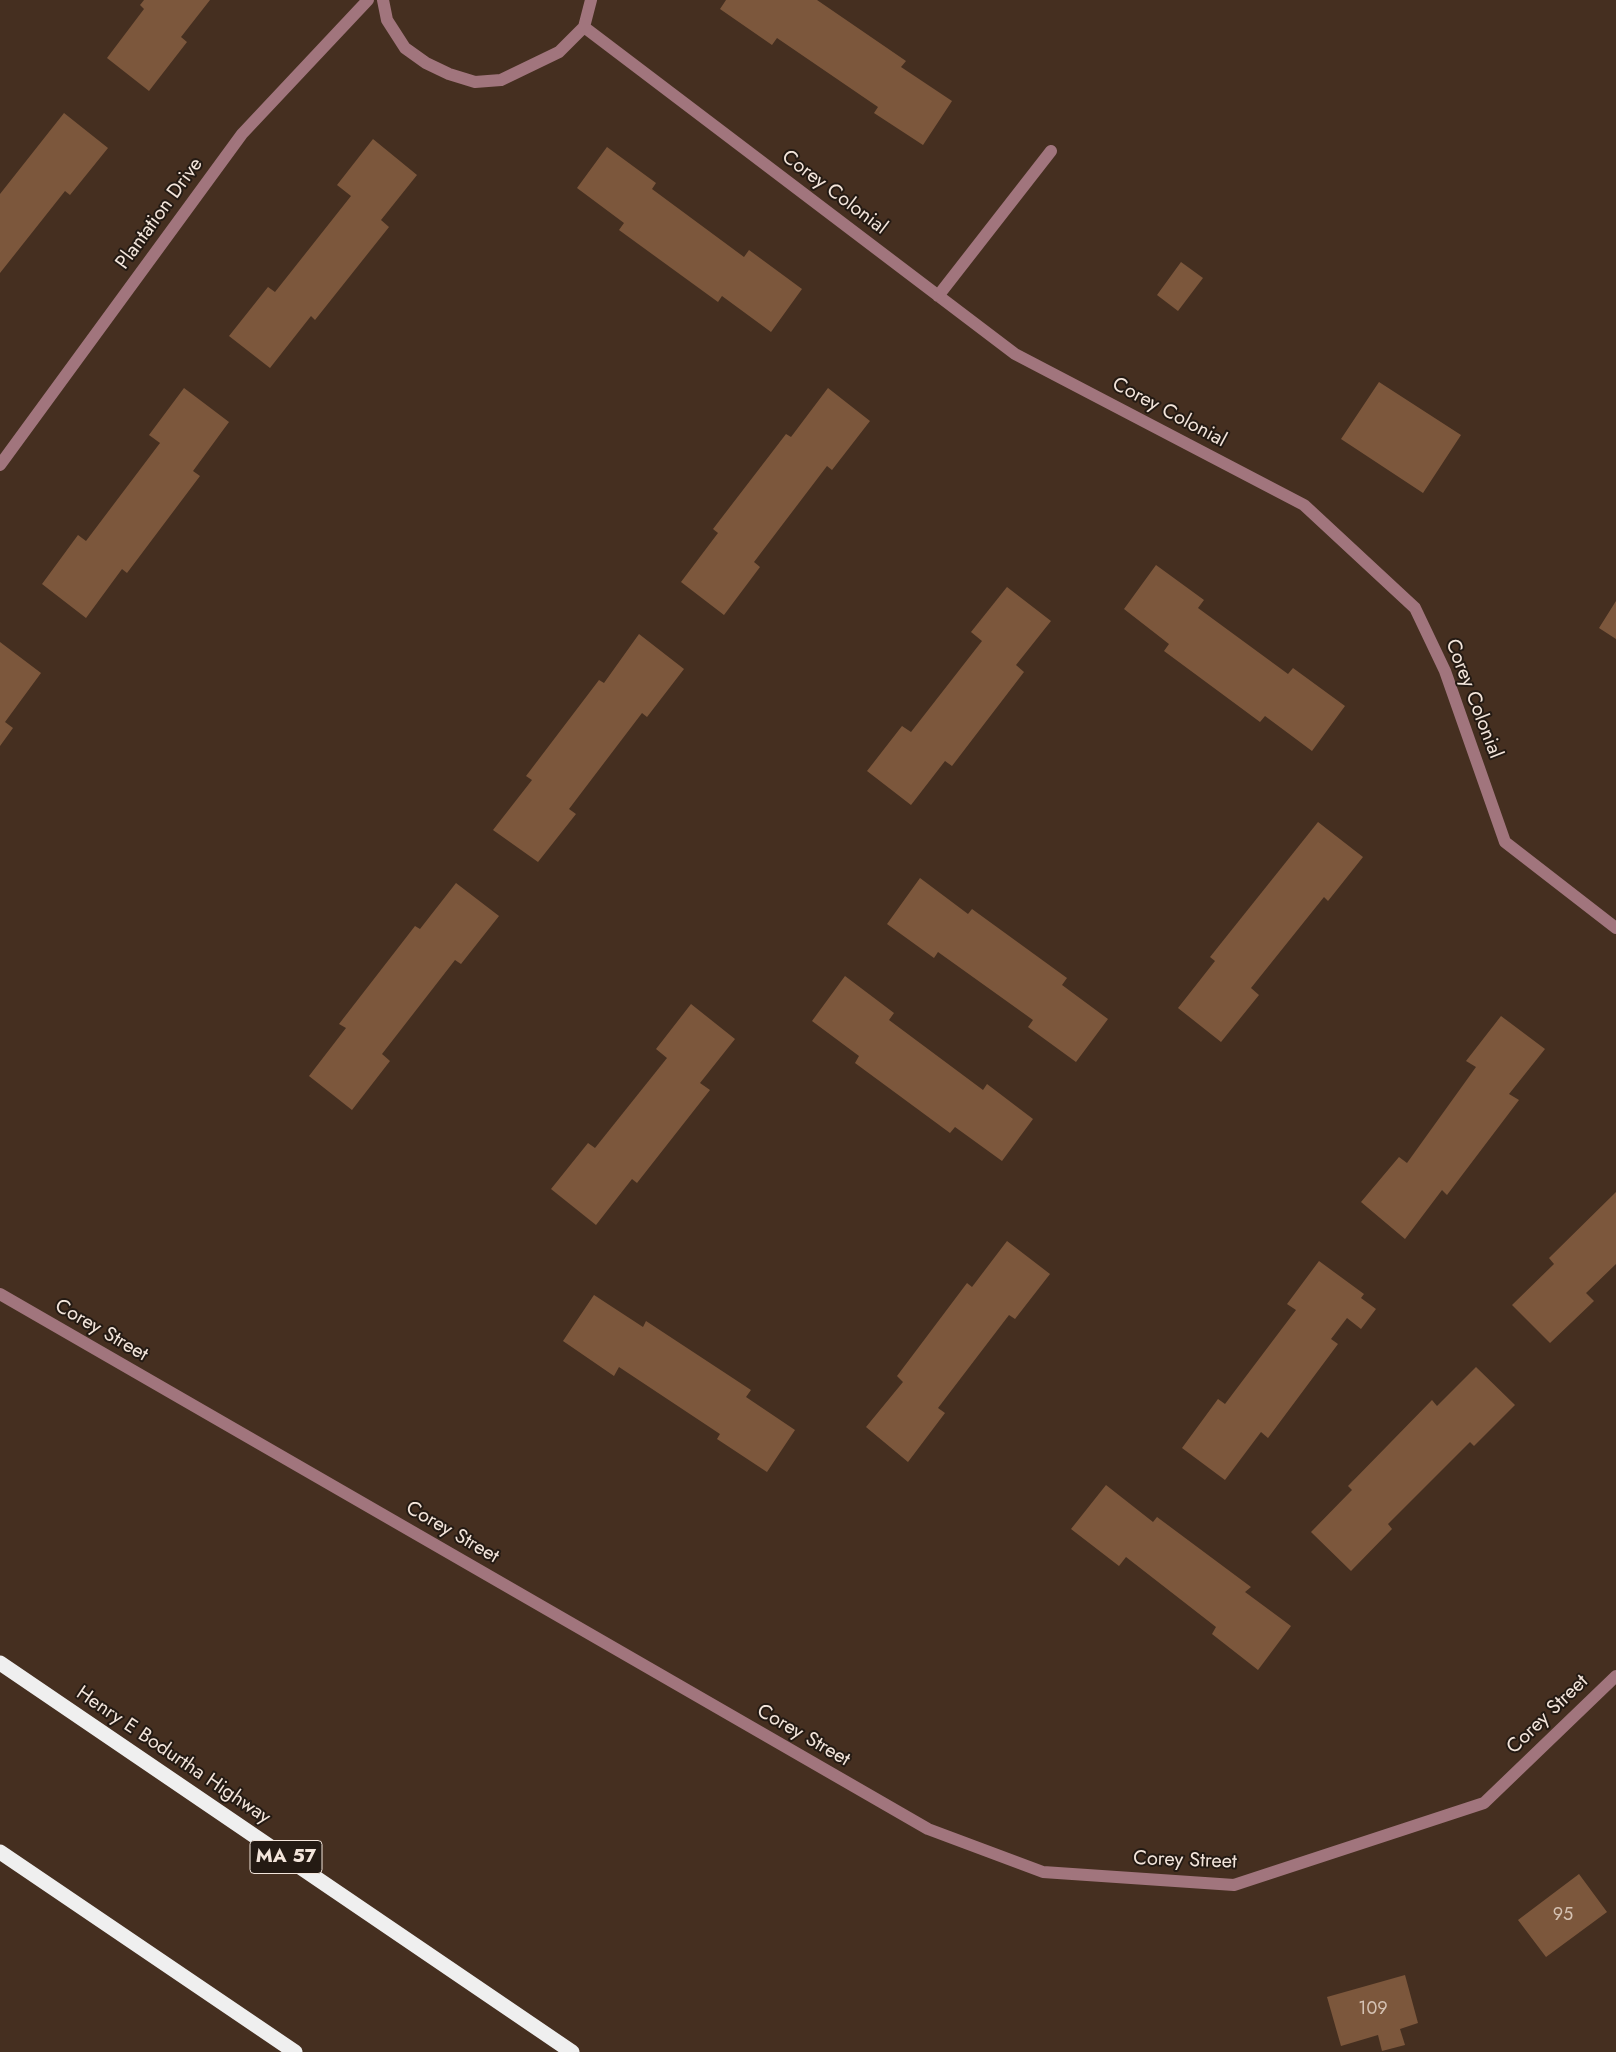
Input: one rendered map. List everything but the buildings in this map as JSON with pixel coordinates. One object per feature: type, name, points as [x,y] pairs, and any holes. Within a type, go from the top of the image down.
[{"type":"highway","name":"Henry E Bodurtha Highway","points":[[0,1662],[572,2052]]},
{"type":"highway","points":[[0,1852],[295,2052]]},
{"type":"street","name":"Plantation Drive","points":[[0,465],[242,134],[368,0]]},
{"type":"street","points":[[383,0],[387,20],[405,48],[426,63],[450,74],[475,82],[501,80],[559,52],[584,27],[591,0]]},
{"type":"street","name":"Corey Colonial","points":[[584,27],[1015,354],[1304,505],[1415,608],[1445,671],[1505,842],[1616,928]]},
{"type":"street","points":[[938,296],[1051,151]]},
{"type":"street","name":"Corey Street","points":[[0,1294],[928,1829],[1043,1872],[1234,1885],[1484,1803],[1616,1676]]}]
